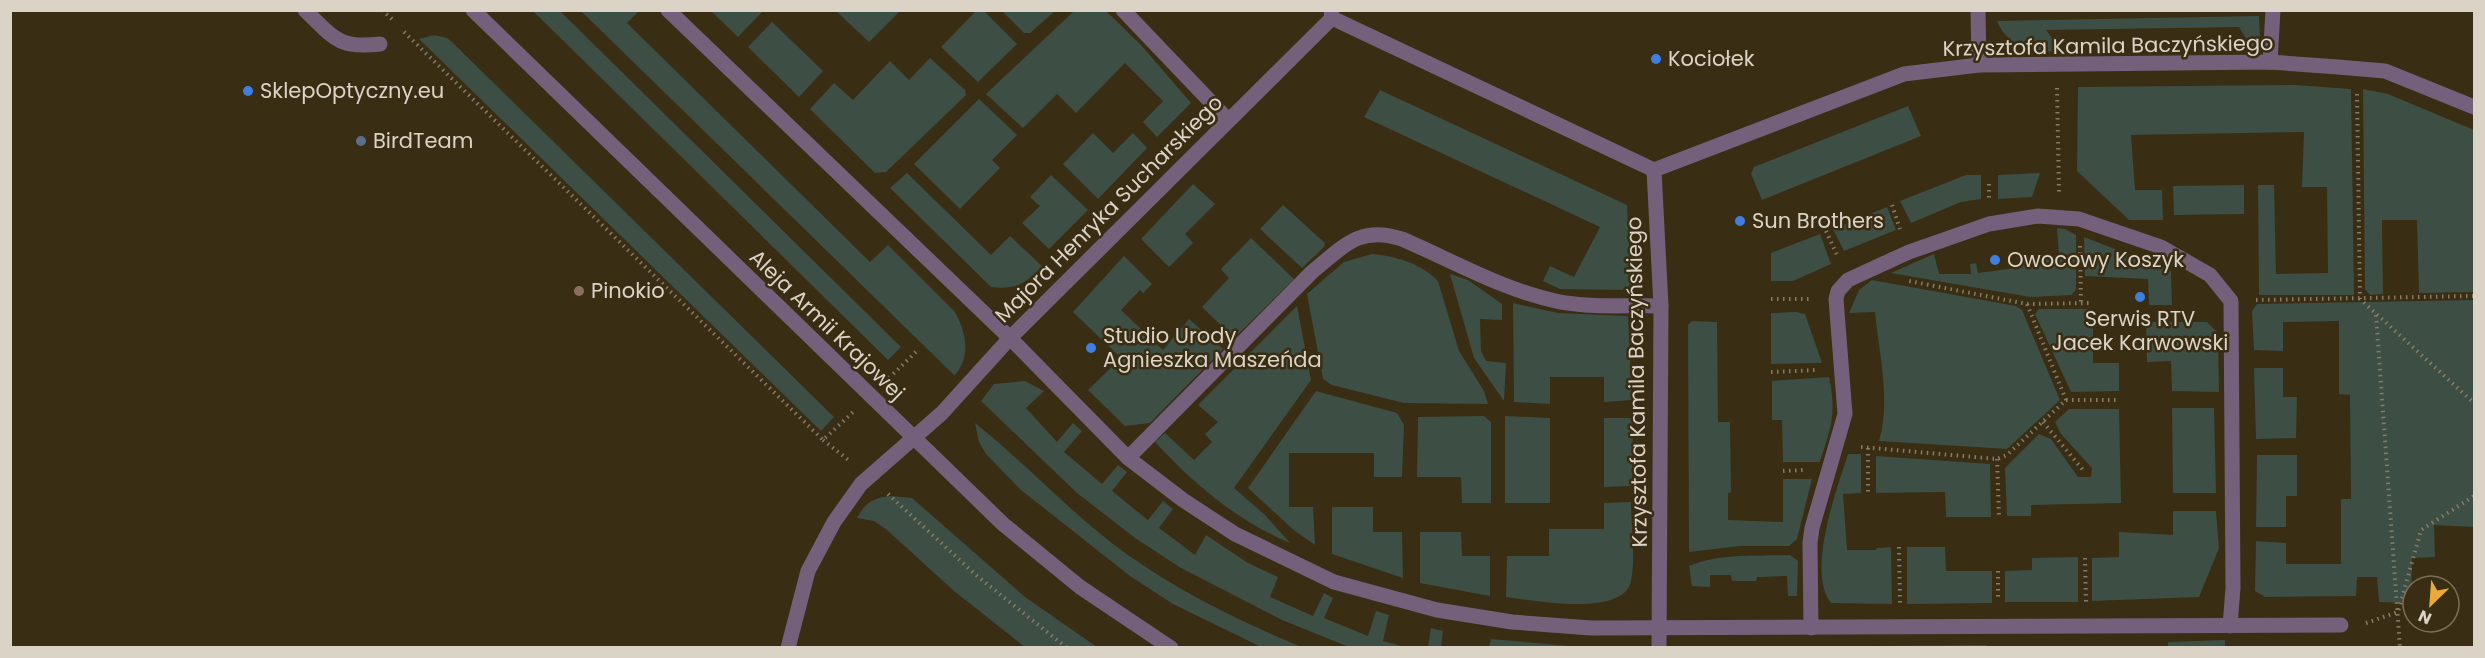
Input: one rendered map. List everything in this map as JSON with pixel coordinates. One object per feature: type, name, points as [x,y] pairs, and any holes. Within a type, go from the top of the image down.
[{"type":"street","points":[[305,10],[332,37],[353,47],[380,44]]},
{"type":"street","name":"Aleja Armii Krajowej","points":[[472,10],[1003,524],[1080,587],[1171,648]]},
{"type":"street","points":[[668,10],[1010,338],[1128,458],[1183,500],[1235,534],[1334,582],[1437,610],[1512,622],[1590,628],[2341,625]]},
{"type":"street","points":[[1123,10],[1228,120]]},
{"type":"street","points":[[1978,10],[1979,65]]},
{"type":"street","points":[[2270,63],[2272,10]]},
{"type":"street","points":[[1331,14],[1654,170]]},
{"type":"street","name":"Majora Henryka Sucharskiego","points":[[788,648],[808,571],[847,502],[870,476],[942,412],[1010,338],[1331,14]]},
{"type":"street","name":"Krzysztofa Kamila Baczyńskiego","points":[[1659,648],[1661,306],[1654,170],[1904,74],[1979,65],[2270,63],[2357,68],[2385,71],[2475,107]]},
{"type":"street","points":[[1811,628],[1810,543],[1816,512],[1845,414],[1839,370],[1836,299],[1838,291],[1848,280],[1862,272],[1909,252],[1989,224],[2020,218],[2060,217],[2079,219],[2161,248],[2210,275],[2230,301],[2234,588],[2230,626]]},
{"type":"street","points":[[1128,458],[1312,272],[1344,246],[1369,233],[1385,233],[1402,239],[1512,288],[1563,302],[1661,306]]},
{"type":"path","points":[[382,10],[823,440],[870,476],[976,576],[1068,648]]},
{"type":"path","points":[[2056,65],[2060,217]]},
{"type":"path","points":[[2357,68],[2360,299],[2475,403]]},
{"type":"path","points":[[2080,255],[2081,303]]},
{"type":"path","points":[[1862,272],[2027,304],[2092,303]]},
{"type":"path","points":[[2230,301],[2475,296]]},
{"type":"path","points":[[1771,299],[1836,299]]},
{"type":"path","points":[[2027,304],[2066,400]]},
{"type":"path","points":[[2376,314],[2400,648]]},
{"type":"path","points":[[823,440],[918,350]]},
{"type":"path","points":[[1772,372],[1839,370]]},
{"type":"path","points":[[1836,445],[1996,459],[2007,455],[2066,400],[2119,400]]},
{"type":"path","points":[[2043,422],[2083,470]]},
{"type":"path","points":[[1868,448],[1868,493]]},
{"type":"path","points":[[1996,459],[1999,517]]},
{"type":"path","points":[[2398,612],[2421,530],[2475,496]]},
{"type":"path","points":[[1899,547],[1900,628]]},
{"type":"path","points":[[2085,558],[2086,627]]},
{"type":"path","points":[[2359,625],[2398,612]]},
{"type":"green space","points":[[1105,10],[1141,45],[1191,103],[1157,137],[1143,122],[1163,101],[1125,63],[1076,113],[1057,94],[1023,128],[986,94],[1074,11]]},
{"type":"green space","points":[[533,11],[560,11],[901,347],[888,360]]},
{"type":"green space","points":[[581,11],[639,11],[627,23],[870,262],[888,245],[955,312],[962,327],[965,343],[964,359],[956,374],[954,375]]},
{"type":"green space","points":[[711,11],[762,12],[738,37]]},
{"type":"green space","points":[[836,11],[900,11],[869,42]]},
{"type":"green space","points":[[976,11],[984,11],[1017,44],[978,82],[941,47]]},
{"type":"green space","points":[[1002,11],[1055,11],[1030,33],[1024,33]]},
{"type":"green space","points":[[2259,16],[2260,39],[2256,46],[2251,47],[2239,27],[2046,30],[2062,52],[2042,51],[2015,43],[2002,30],[1997,21]]},
{"type":"green space","points":[[772,22],[823,71],[799,97],[748,47]]},
{"type":"green space","points":[[434,35],[447,38],[453,43],[834,417],[821,431],[419,39]]},
{"type":"green space","points":[[930,58],[965,90],[966,95],[886,172],[875,173],[810,109],[834,83],[853,100],[890,61],[909,80]]},
{"type":"green space","points":[[2296,85],[2351,89],[2354,295],[2259,295],[2258,185],[2274,185],[2276,274],[2328,273],[2327,187],[2302,187],[2304,132],[2131,135],[2135,190],[2162,190],[2163,220],[2129,220],[2077,171],[2078,87]]},
{"type":"green space","points":[[2363,89],[2388,94],[2474,130],[2474,292],[2419,293],[2417,220],[2382,220],[2383,294],[2370,295],[2365,289]]},
{"type":"green space","points":[[1380,90],[1627,205],[1631,283],[1626,290],[1560,289],[1543,281],[1550,266],[1574,277],[1600,227],[1364,117]]},
{"type":"green space","points":[[979,99],[1017,135],[992,160],[1000,168],[960,209],[914,164]]},
{"type":"green space","points":[[1908,106],[1921,136],[1762,200],[1751,174],[1754,167]]},
{"type":"green space","points":[[1093,133],[1113,153],[1133,133],[1147,148],[1098,199],[1063,164]]},
{"type":"green space","points":[[907,173],[991,255],[1010,236],[1042,266],[1020,284],[1007,288],[991,287],[890,188]]},
{"type":"green space","points":[[2040,173],[2032,197],[1998,199],[1998,175]]},
{"type":"green space","points":[[1051,175],[1088,210],[1049,249],[1022,223],[1040,206],[1030,197]]},
{"type":"green space","points":[[1966,175],[1981,175],[1981,199],[1961,202],[1911,223],[1900,201]]},
{"type":"green space","points":[[1193,184],[1215,204],[1185,234],[1193,243],[1169,267],[1141,239]]},
{"type":"green space","points":[[2244,185],[2244,214],[2174,215],[2173,186]]},
{"type":"green space","points":[[1283,205],[1325,243],[1324,247],[1302,268],[1260,229]]},
{"type":"green space","points":[[1887,207],[1896,230],[1844,251],[1833,229]]},
{"type":"green space","points":[[2057,228],[2065,229],[2076,235],[2076,290],[2071,295],[2030,297],[1891,273],[1934,254],[1939,274],[1971,274],[1970,264],[1976,263],[1978,273],[2023,267],[2022,257],[2059,255]]},
{"type":"green space","points":[[1820,234],[1831,264],[1793,281],[1771,281],[1771,253]]},
{"type":"green space","points":[[2084,237],[2171,271],[2172,305],[2149,305],[2148,279],[2085,276]]},
{"type":"green space","points":[[1251,238],[1294,279],[1234,338],[1202,307],[1229,278],[1221,269]]},
{"type":"green space","points":[[1372,254],[1408,262],[1432,275],[1438,281],[1459,351],[1484,391],[1488,404],[1404,403],[1332,385],[1323,379],[1307,294],[1344,262]]},
{"type":"green space","points":[[1124,256],[1152,284],[1143,293],[1140,290],[1121,310],[1163,350],[1189,319],[1223,349],[1150,423],[1125,426],[1088,390],[1121,358],[1073,312]]},
{"type":"green space","points":[[1450,274],[1468,280],[1502,304],[1502,320],[1480,319],[1481,351],[1486,361],[1506,363],[1504,401],[1474,358]]},
{"type":"green space","points":[[1872,280],[2016,306],[2022,310],[2060,400],[2007,449],[1879,441],[1884,393],[1875,312],[1849,313],[1859,290]]},
{"type":"green space","points":[[2474,300],[2474,527],[2434,525],[2435,557],[2412,558],[2412,574],[2401,574],[2401,603],[2379,602],[2377,577],[2357,577],[2356,596],[2265,597],[2255,591],[2256,541],[2286,543],[2286,564],[2341,564],[2341,499],[2351,499],[2350,395],[2339,394],[2339,321],[2283,322],[2283,351],[2254,350],[2252,311],[2257,304]]},
{"type":"green space","points":[[1513,303],[1558,313],[1628,316],[1632,400],[1604,402],[1604,377],[1550,377],[1550,404],[1514,402]]},
{"type":"green space","points":[[1297,306],[1311,380],[1234,488],[1265,515],[1290,543],[1252,524],[1217,500],[1155,442],[1165,433],[1194,460],[1212,442],[1205,434],[1218,422],[1198,405]]},
{"type":"green space","points":[[2039,309],[2093,309],[2093,363],[2119,363],[2119,391],[2071,392],[2035,314]]},
{"type":"green space","points":[[1771,313],[1805,314],[1822,363],[1771,364]]},
{"type":"green space","points":[[1692,321],[1717,322],[1718,422],[1730,422],[1731,492],[1728,493],[1728,520],[1783,522],[1783,479],[1812,479],[1797,539],[1789,546],[1740,546],[1689,552],[1688,325]]},
{"type":"green space","points":[[2146,322],[2207,322],[2218,333],[2219,392],[2172,391],[2171,361],[2147,362]]},
{"type":"green space","points":[[2254,368],[2283,368],[2283,397],[2297,397],[2296,438],[2256,439]]},
{"type":"green space","points":[[1829,377],[1833,411],[1820,462],[1783,462],[1782,420],[1772,420],[1772,381]]},
{"type":"green space","points":[[1025,381],[1044,391],[1026,408],[1057,442],[1073,423],[1082,431],[1064,452],[1102,484],[1118,465],[1127,472],[1112,491],[1148,520],[1163,501],[1173,509],[1159,528],[1195,555],[1206,535],[1248,563],[1278,577],[1270,597],[1313,616],[1324,593],[1333,598],[1324,618],[1368,636],[1376,611],[1389,615],[1383,641],[1405,647],[1349,647],[1282,620],[1181,568],[1135,538],[1077,493],[981,401],[994,384]]},
{"type":"green space","points":[[1316,391],[1397,413],[1404,425],[1402,477],[1374,477],[1374,453],[1289,453],[1289,507],[1313,507],[1315,545],[1295,531],[1248,488]]},
{"type":"green space","points":[[2172,408],[2214,408],[2216,493],[2173,493]]},
{"type":"green space","points":[[2069,409],[2119,409],[2121,503],[2031,505],[2031,516],[2007,516],[2005,468],[2039,434],[2051,439],[2078,477],[2091,477],[2092,468],[2061,434],[2055,422]]},
{"type":"green space","points":[[1484,416],[1491,422],[1491,503],[1462,503],[1461,477],[1417,477],[1418,417]]},
{"type":"green space","points":[[1505,416],[1550,418],[1550,503],[1505,503]]},
{"type":"green space","points":[[1604,418],[1633,418],[1632,486],[1604,487]]},
{"type":"green space","points":[[975,423],[1088,524],[1128,555],[1169,582],[1212,606],[1302,647],[1261,647],[1173,604],[1130,576],[1021,490],[986,454],[979,442]]},
{"type":"green space","points":[[1848,454],[1861,454],[1861,493],[1843,494],[1847,550],[1876,550],[1891,547],[1892,604],[1831,603],[1824,589],[1822,551],[1831,508]]},
{"type":"green space","points":[[2257,455],[2297,455],[2297,496],[2286,496],[2286,527],[2256,527]]},
{"type":"green space","points":[[1876,456],[1990,464],[1991,517],[1946,517],[1945,492],[1876,493]]},
{"type":"green space","points":[[890,496],[912,498],[1025,597],[1097,647],[1025,647],[954,591],[887,530],[874,521],[857,518],[870,502]]},
{"type":"green space","points":[[1631,502],[1632,572],[1631,581],[1625,592],[1612,600],[1575,604],[1506,597],[1507,556],[1549,556],[1549,529],[1604,529],[1604,503]]},
{"type":"green space","points":[[1332,507],[1373,507],[1373,532],[1402,532],[1403,578],[1332,554]]},
{"type":"green space","points":[[2173,511],[2216,511],[2219,548],[2199,597],[2092,601],[2092,558],[2119,557],[2119,532],[2173,535]]},
{"type":"green space","points":[[1420,532],[1461,532],[1462,556],[1490,556],[1490,596],[1420,583]]},
{"type":"green space","points":[[1907,547],[1945,547],[1946,571],[1992,571],[1992,603],[1907,604]]},
{"type":"green space","points":[[1790,555],[1798,561],[1797,596],[1788,596],[1787,576],[1757,577],[1756,581],[1732,581],[1731,575],[1710,575],[1710,587],[1692,586],[1689,566],[1701,562],[1739,556]]},
{"type":"green space","points":[[2078,557],[2078,602],[2005,602],[2005,571],[2032,570],[2032,558]]},
{"type":"green space","points":[[1431,628],[1443,631],[1441,647],[1428,647]]},
{"type":"green space","points":[[1491,639],[1581,647],[1489,647]]},
{"type":"green space","points":[[2225,640],[2225,647],[2168,647],[2168,642]]},
{"type":"green space","points":[[1987,645],[1987,648],[1867,647],[1867,646]]},
{"type":"place","name":"Kociołek","points":[[1656,59]]},
{"type":"place","name":"SklepOptyczny.eu","points":[[248,91]]},
{"type":"place","name":"BirdTeam","points":[[361,141]]},
{"type":"place","name":"Sun Brothers","points":[[1740,221]]},
{"type":"place","name":"Owocowy Koszyk","points":[[1995,260]]},
{"type":"place","name":"Pinokio","points":[[579,291]]},
{"type":"place","name":"Serwis RTV Jacek Karwowski","points":[[2140,297]]},
{"type":"place","name":"Studio Urody Agnieszka Maszeńda","points":[[1091,348]]}]
